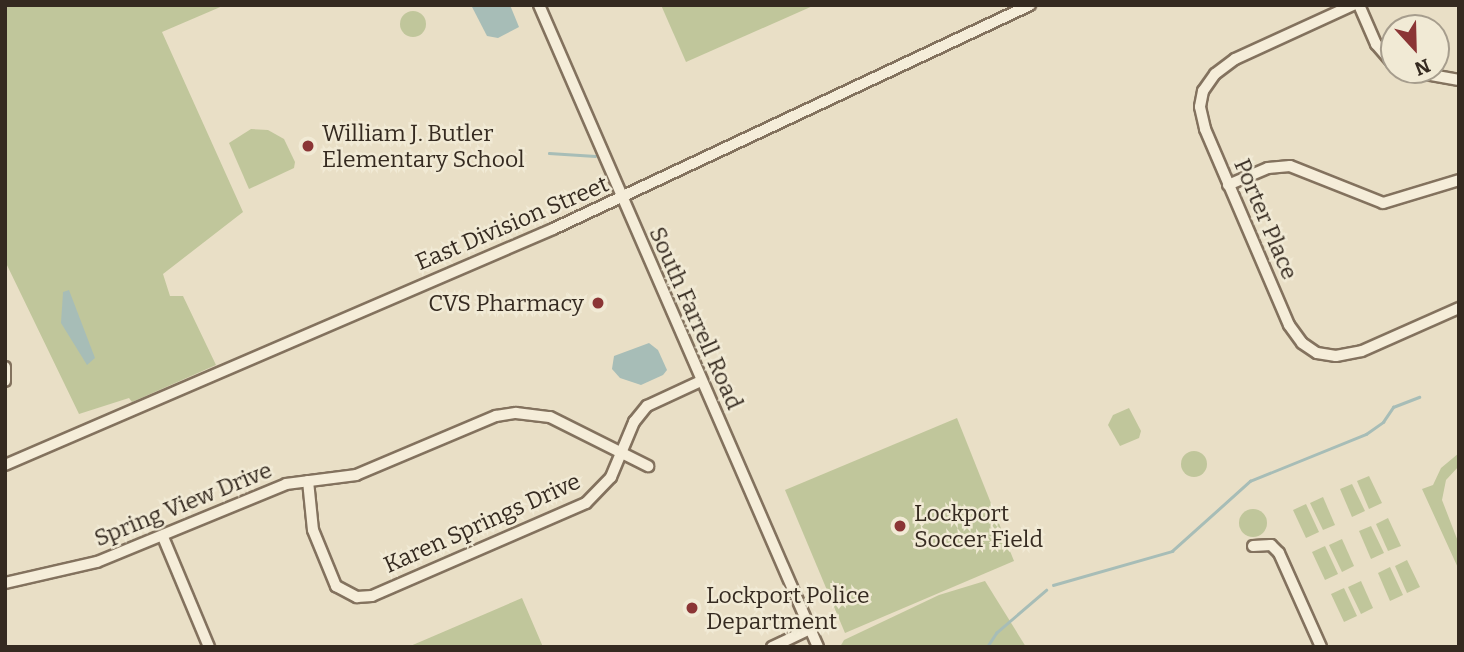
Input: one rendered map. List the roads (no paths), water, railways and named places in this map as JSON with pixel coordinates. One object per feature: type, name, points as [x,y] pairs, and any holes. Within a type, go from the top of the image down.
[{"type":"street","name":"South Farrell Road","points":[[539,5],[818,647]]},
{"type":"street","name":"East Division Street","points":[[5,465],[621,198],[1030,5]]},
{"type":"street","name":"Porter Place","points":[[1353,5],[1235,58],[1203,91],[1200,107],[1205,129],[1289,325],[1317,353],[1336,356],[1362,351],[1459,308]]},
{"type":"street","points":[[1359,5],[1380,49]]},
{"type":"street","points":[[1228,185],[1268,168],[1290,166],[1382,203],[1459,180]]},
{"type":"street","points":[[5,367],[5,381]]},
{"type":"street","name":"Karen Springs Drive","points":[[308,481],[309,511],[317,541],[336,586],[357,597],[372,596],[586,503],[601,491],[634,422],[647,406],[701,381]]},
{"type":"street","name":"Spring View Drive","points":[[5,583],[97,562],[269,491],[308,481],[356,475],[496,416],[516,413],[550,417],[648,466]]},
{"type":"street","points":[[163,537],[208,646]]},
{"type":"street","points":[[1253,546],[1271,545],[1279,553],[1321,647]]},
{"type":"street","points":[[772,647],[810,629]]},
{"type":"water","points":[[471,5],[510,5],[519,27],[498,38],[487,36]]},
{"type":"water","points":[[69,290],[95,358],[87,365],[61,323],[63,292]]},
{"type":"water","points":[[649,343],[658,350],[667,370],[663,375],[641,385],[620,378],[612,369],[614,356]]},
{"type":"waterway","points":[[549,153],[595,156]]},
{"type":"waterway","points":[[1053,585],[1172,551],[1250,481],[1366,434],[1383,422],[1393,407],[1419,397]]},
{"type":"waterway","points":[[987,647],[996,633],[1046,590]]},
{"type":"place","name":"William J. Butler Elementary School","points":[[308,146]]},
{"type":"place","name":"CVS Pharmacy","points":[[598,303]]},
{"type":"place","name":"Lockport Soccer Field","points":[[900,526]]},
{"type":"place","name":"Lockport Police Department","points":[[692,608]]}]
